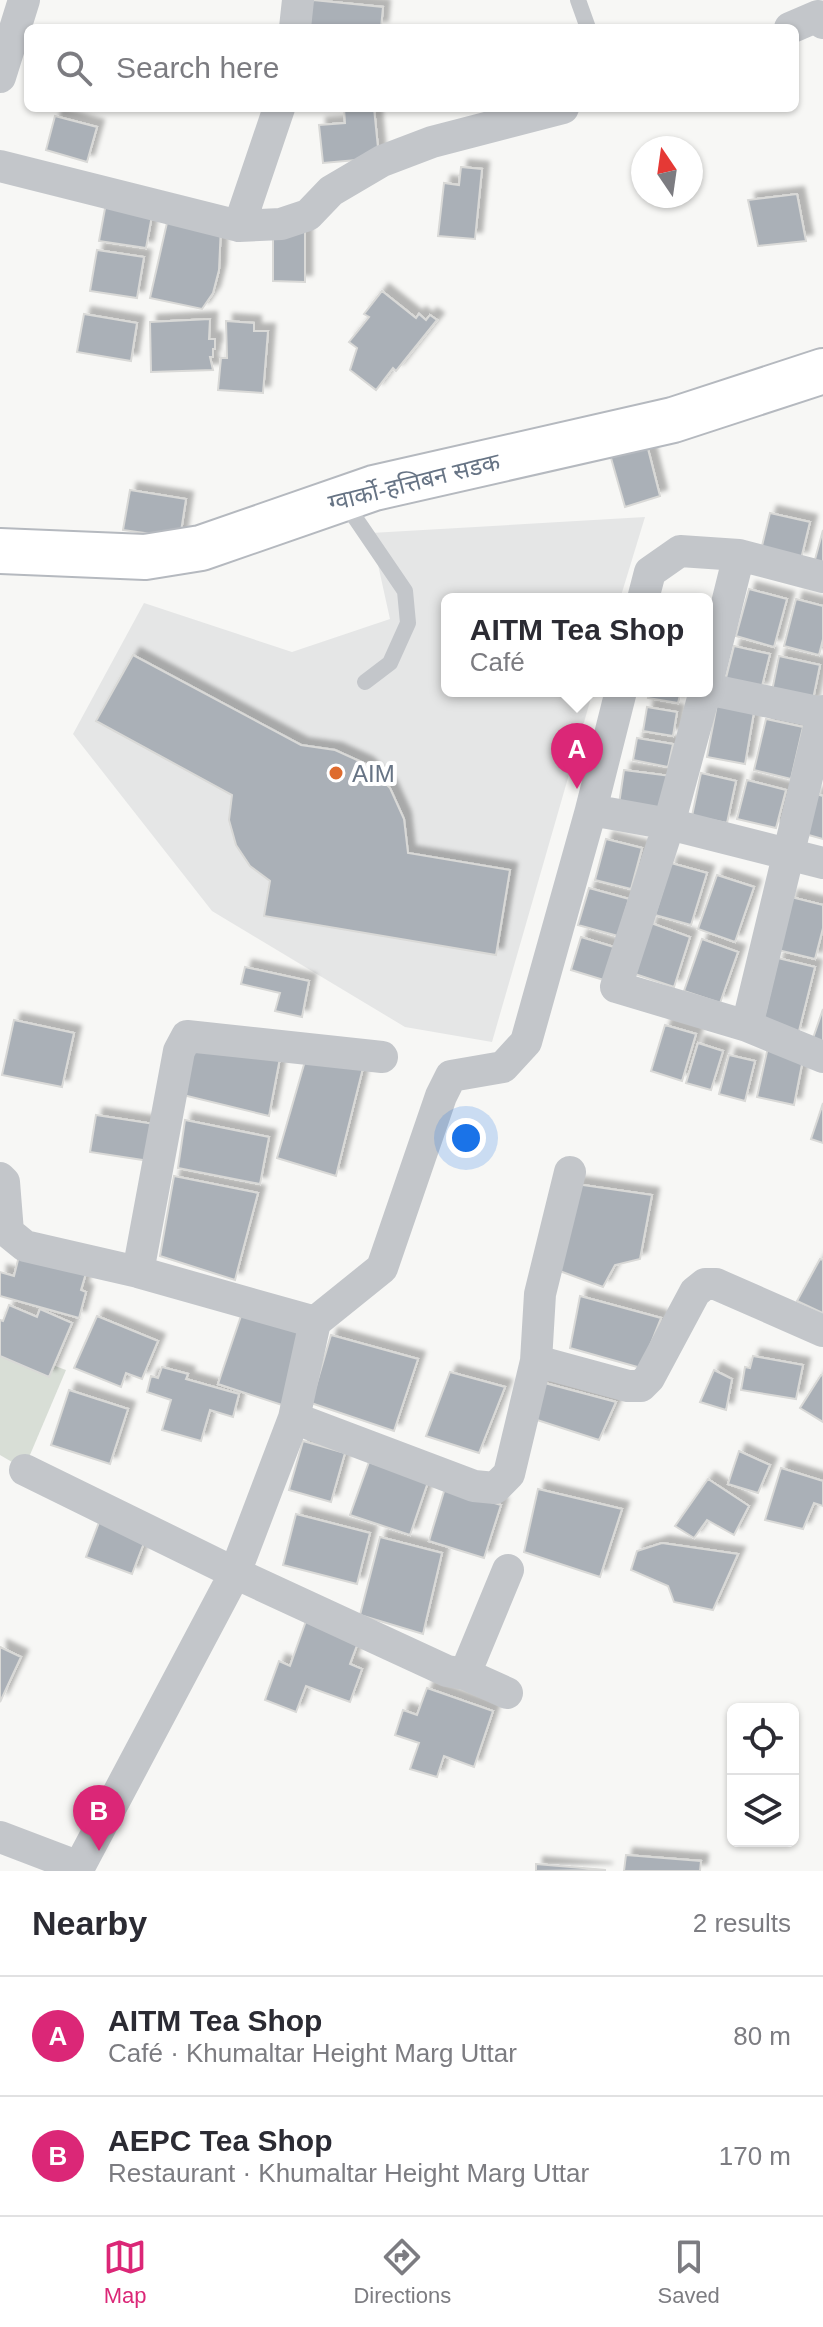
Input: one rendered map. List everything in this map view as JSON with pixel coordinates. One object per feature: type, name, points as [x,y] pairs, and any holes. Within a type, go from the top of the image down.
[{"type":"main road","name":"ग्वार्को-हत्तिबन सडक","points":[[0,551],[145,557],[201,548],[374,488],[673,420],[823,371]]},
{"type":"street","points":[[0,77],[24,0]]},
{"type":"street","points":[[295,24],[298,0]]},
{"type":"street","points":[[799,24],[818,16],[823,23]]},
{"type":"street","points":[[239,226],[278,112]]},
{"type":"street","points":[[0,166],[239,226],[281,224],[308,215],[331,191],[382,161],[432,142],[548,112]]},
{"type":"street","points":[[645,593],[650,572],[680,551],[739,555],[823,577]]},
{"type":"street","points":[[713,660],[739,555]]},
{"type":"street","points":[[713,689],[823,712],[747,1026]]},
{"type":"street","points":[[0,1837],[78,1869],[235,1573],[294,1418],[315,1322],[382,1268],[441,1096],[451,1076],[503,1067],[526,1042],[619,697]]},
{"type":"street","points":[[704,697],[669,824],[616,987],[747,1026],[823,1057]]},
{"type":"street","points":[[591,810],[669,824],[823,863]]},
{"type":"street","points":[[138,1272],[179,1051],[187,1036],[382,1057]]},
{"type":"street","points":[[294,1418],[474,1486],[495,1488],[509,1474],[536,1361],[540,1294],[570,1172]]},
{"type":"street","points":[[0,1178],[4,1182],[8,1232],[25,1246],[138,1272],[315,1322]]},
{"type":"street","points":[[536,1361],[628,1386],[641,1386],[649,1378],[695,1292],[705,1284],[716,1284],[823,1331]]},
{"type":"street","points":[[25,1470],[235,1573],[447,1671],[465,1674],[507,1693]]},
{"type":"street","points":[[465,1674],[508,1570]]},
{"type":"lane","points":[[578,0],[587,24]]},
{"type":"lane","points":[[342,499],[405,591],[408,623],[390,663],[365,682]]},
{"type":"shaded area","name":"AIM","points":[[645,517],[622,593],[441,593],[441,697],[591,697],[492,1042],[405,1027],[212,911],[73,734],[144,603],[292,652],[390,619],[371,533]]},
{"type":"shaded area","points":[[0,1346],[66,1370],[24,1469],[0,1455]]},
{"type":"building","points":[[313,0],[383,7],[381,24],[303,24]]},
{"type":"building","points":[[344,112],[374,112],[379,158],[323,163],[319,125],[345,123]]},
{"type":"building","points":[[55,116],[97,127],[87,162],[46,150]]},
{"type":"building","points":[[461,167],[482,169],[475,239],[438,236],[444,183],[459,185]]},
{"type":"building","points":[[797,194],[806,241],[758,246],[748,200]]},
{"type":"building","points":[[106,203],[153,210],[146,248],[99,241]]},
{"type":"building","points":[[169,214],[221,226],[219,270],[213,293],[202,309],[150,298]]},
{"type":"building","points":[[273,228],[305,228],[305,282],[273,281]]},
{"type":"building","points":[[97,250],[144,257],[137,298],[90,291]]},
{"type":"building","points":[[382,291],[416,318],[419,314],[426,320],[430,315],[437,320],[396,371],[393,368],[376,390],[350,370],[357,348],[349,342],[369,317],[364,314]]},
{"type":"building","points":[[84,314],[137,323],[131,361],[77,352]]},
{"type":"building","points":[[210,319],[209,339],[215,339],[213,357],[210,357],[213,370],[151,372],[150,322]]},
{"type":"building","points":[[226,321],[254,323],[254,331],[268,331],[263,393],[218,390],[221,358],[227,358]]},
{"type":"building","points":[[646,441],[660,496],[625,507],[609,451]]},
{"type":"building","points":[[130,490],[186,499],[180,538],[123,530]]},
{"type":"building","points":[[770,513],[810,522],[801,559],[761,550]]},
{"type":"building","points":[[823,530],[823,569],[813,567]]},
{"type":"building","points":[[749,589],[787,599],[774,647],[736,636]]},
{"type":"building","points":[[796,599],[823,606],[823,639],[819,655],[784,646]]},
{"type":"building","points":[[734,646],[770,654],[761,690],[725,682]]},
{"type":"building","points":[[133,655],[301,745],[335,750],[366,764],[390,788],[404,819],[408,853],[510,870],[496,955],[264,916],[270,881],[250,866],[236,845],[229,820],[232,795],[96,721]]},
{"type":"building","points":[[779,656],[820,665],[812,704],[771,696]]},
{"type":"building","points":[[648,697],[680,697],[678,703]]},
{"type":"building","points":[[717,704],[754,712],[745,764],[707,757]]},
{"type":"building","points":[[647,707],[677,712],[673,736],[643,731]]},
{"type":"building","points":[[766,719],[803,727],[791,779],[754,770]]},
{"type":"building","points":[[637,738],[673,744],[668,767],[633,760]]},
{"type":"building","points":[[624,770],[671,776],[667,811],[619,804]]},
{"type":"building","points":[[701,773],[736,781],[727,823],[692,816]]},
{"type":"building","points":[[747,780],[786,790],[776,828],[737,819]]},
{"type":"building","points":[[816,794],[823,796],[823,839],[805,834]]},
{"type":"building","points":[[606,839],[642,848],[631,889],[595,880]]},
{"type":"building","points":[[671,863],[707,873],[691,925],[655,915]]},
{"type":"building","points":[[717,875],[754,887],[735,942],[698,929]]},
{"type":"building","points":[[589,888],[629,899],[618,936],[578,925]]},
{"type":"building","points":[[791,897],[823,905],[823,928],[815,959],[778,950]]},
{"type":"building","points":[[651,923],[690,937],[674,987],[635,974]]},
{"type":"building","points":[[581,937],[617,948],[607,981],[571,970]]},
{"type":"building","points":[[702,939],[738,952],[720,1003],[684,991]]},
{"type":"building","points":[[778,958],[815,967],[798,1035],[762,1026]]},
{"type":"building","points":[[245,967],[309,981],[302,1017],[275,1011],[280,993],[241,984]]},
{"type":"building","points":[[823,1009],[823,1051],[810,1047]]},
{"type":"building","points":[[14,1020],[74,1033],[62,1087],[2,1075]]},
{"type":"building","points":[[665,1025],[696,1034],[682,1081],[651,1071]]},
{"type":"building","points":[[698,1043],[723,1051],[711,1090],[686,1083]]},
{"type":"building","points":[[193,1047],[280,1058],[269,1116],[183,1095]]},
{"type":"building","points":[[768,1047],[804,1054],[794,1105],[757,1097]]},
{"type":"building","points":[[729,1055],[755,1061],[745,1101],[719,1094]]},
{"type":"building","points":[[305,1061],[364,1064],[336,1176],[277,1158]]},
{"type":"building","points":[[823,1103],[823,1143],[811,1139]]},
{"type":"building","points":[[96,1115],[161,1125],[156,1162],[90,1152]]},
{"type":"building","points":[[185,1120],[269,1137],[260,1184],[178,1168]]},
{"type":"building","points":[[174,1176],[258,1193],[235,1280],[160,1256]]},
{"type":"building","points":[[576,1184],[652,1195],[640,1259],[615,1265],[603,1287],[557,1270]]},
{"type":"building","points":[[19,1256],[86,1273],[81,1290],[86,1292],[79,1318],[0,1296],[0,1272],[14,1276]]},
{"type":"building","points":[[820,1259],[823,1260],[823,1313],[797,1301]]},
{"type":"building","points":[[580,1296],[661,1318],[641,1368],[570,1348]]},
{"type":"building","points":[[9,1305],[37,1317],[40,1309],[72,1323],[49,1377],[0,1356],[0,1320],[3,1321]]},
{"type":"building","points":[[243,1310],[307,1332],[282,1405],[218,1384]]},
{"type":"building","points":[[97,1316],[158,1341],[142,1379],[126,1373],[121,1387],[74,1368]]},
{"type":"building","points":[[331,1335],[418,1359],[394,1431],[311,1403]]},
{"type":"building","points":[[753,1356],[803,1365],[796,1399],[741,1390],[745,1367],[750,1368]]},
{"type":"building","points":[[162,1367],[188,1374],[186,1379],[239,1394],[233,1417],[210,1410],[201,1441],[162,1430],[171,1400],[147,1392],[151,1376],[158,1378]]},
{"type":"building","points":[[714,1370],[732,1379],[726,1410],[700,1402]]},
{"type":"building","points":[[450,1372],[505,1387],[479,1453],[426,1436]]},
{"type":"building","points":[[823,1376],[823,1422],[800,1408]]},
{"type":"building","points":[[541,1382],[616,1402],[599,1440],[531,1418]]},
{"type":"building","points":[[69,1390],[128,1409],[110,1464],[51,1445]]},
{"type":"building","points":[[303,1441],[345,1453],[331,1502],[289,1490]]},
{"type":"building","points":[[739,1451],[770,1465],[758,1493],[728,1484]]},
{"type":"building","points":[[369,1462],[428,1482],[410,1535],[350,1515]]},
{"type":"building","points":[[781,1468],[823,1481],[823,1506],[814,1503],[803,1529],[765,1520]]},
{"type":"building","points":[[708,1479],[749,1506],[734,1535],[707,1520],[694,1538],[675,1526]]},
{"type":"building","points":[[445,1488],[501,1505],[484,1558],[429,1541]]},
{"type":"building","points":[[538,1489],[622,1509],[600,1577],[524,1552]]},
{"type":"building","points":[[296,1514],[370,1533],[357,1584],[283,1565]]},
{"type":"building","points":[[101,1517],[147,1535],[132,1574],[86,1557]]},
{"type":"building","points":[[380,1537],[442,1553],[423,1634],[360,1615]]},
{"type":"building","points":[[662,1543],[738,1554],[713,1610],[674,1602],[668,1586],[631,1570],[637,1551]]},
{"type":"building","points":[[306,1621],[359,1640],[350,1664],[362,1669],[350,1702],[306,1686],[296,1712],[265,1700],[279,1661],[290,1666]]},
{"type":"building","points":[[0,1647],[21,1657],[0,1702]]},
{"type":"building","points":[[427,1688],[493,1711],[474,1767],[444,1756],[437,1777],[410,1769],[419,1743],[395,1735],[403,1710],[417,1715]]},
{"type":"building","points":[[626,1855],[701,1861],[700,1871],[624,1871]]},
{"type":"building","points":[[536,1864],[606,1870],[536,1871]]},
{"type":"place","name":"AIM","points":[[336,773]]},
{"type":"place","name":"AITM Tea Shop","points":[[577,789]]},
{"type":"place","name":"AEPC Tea Shop","points":[[99,1851]]}]
